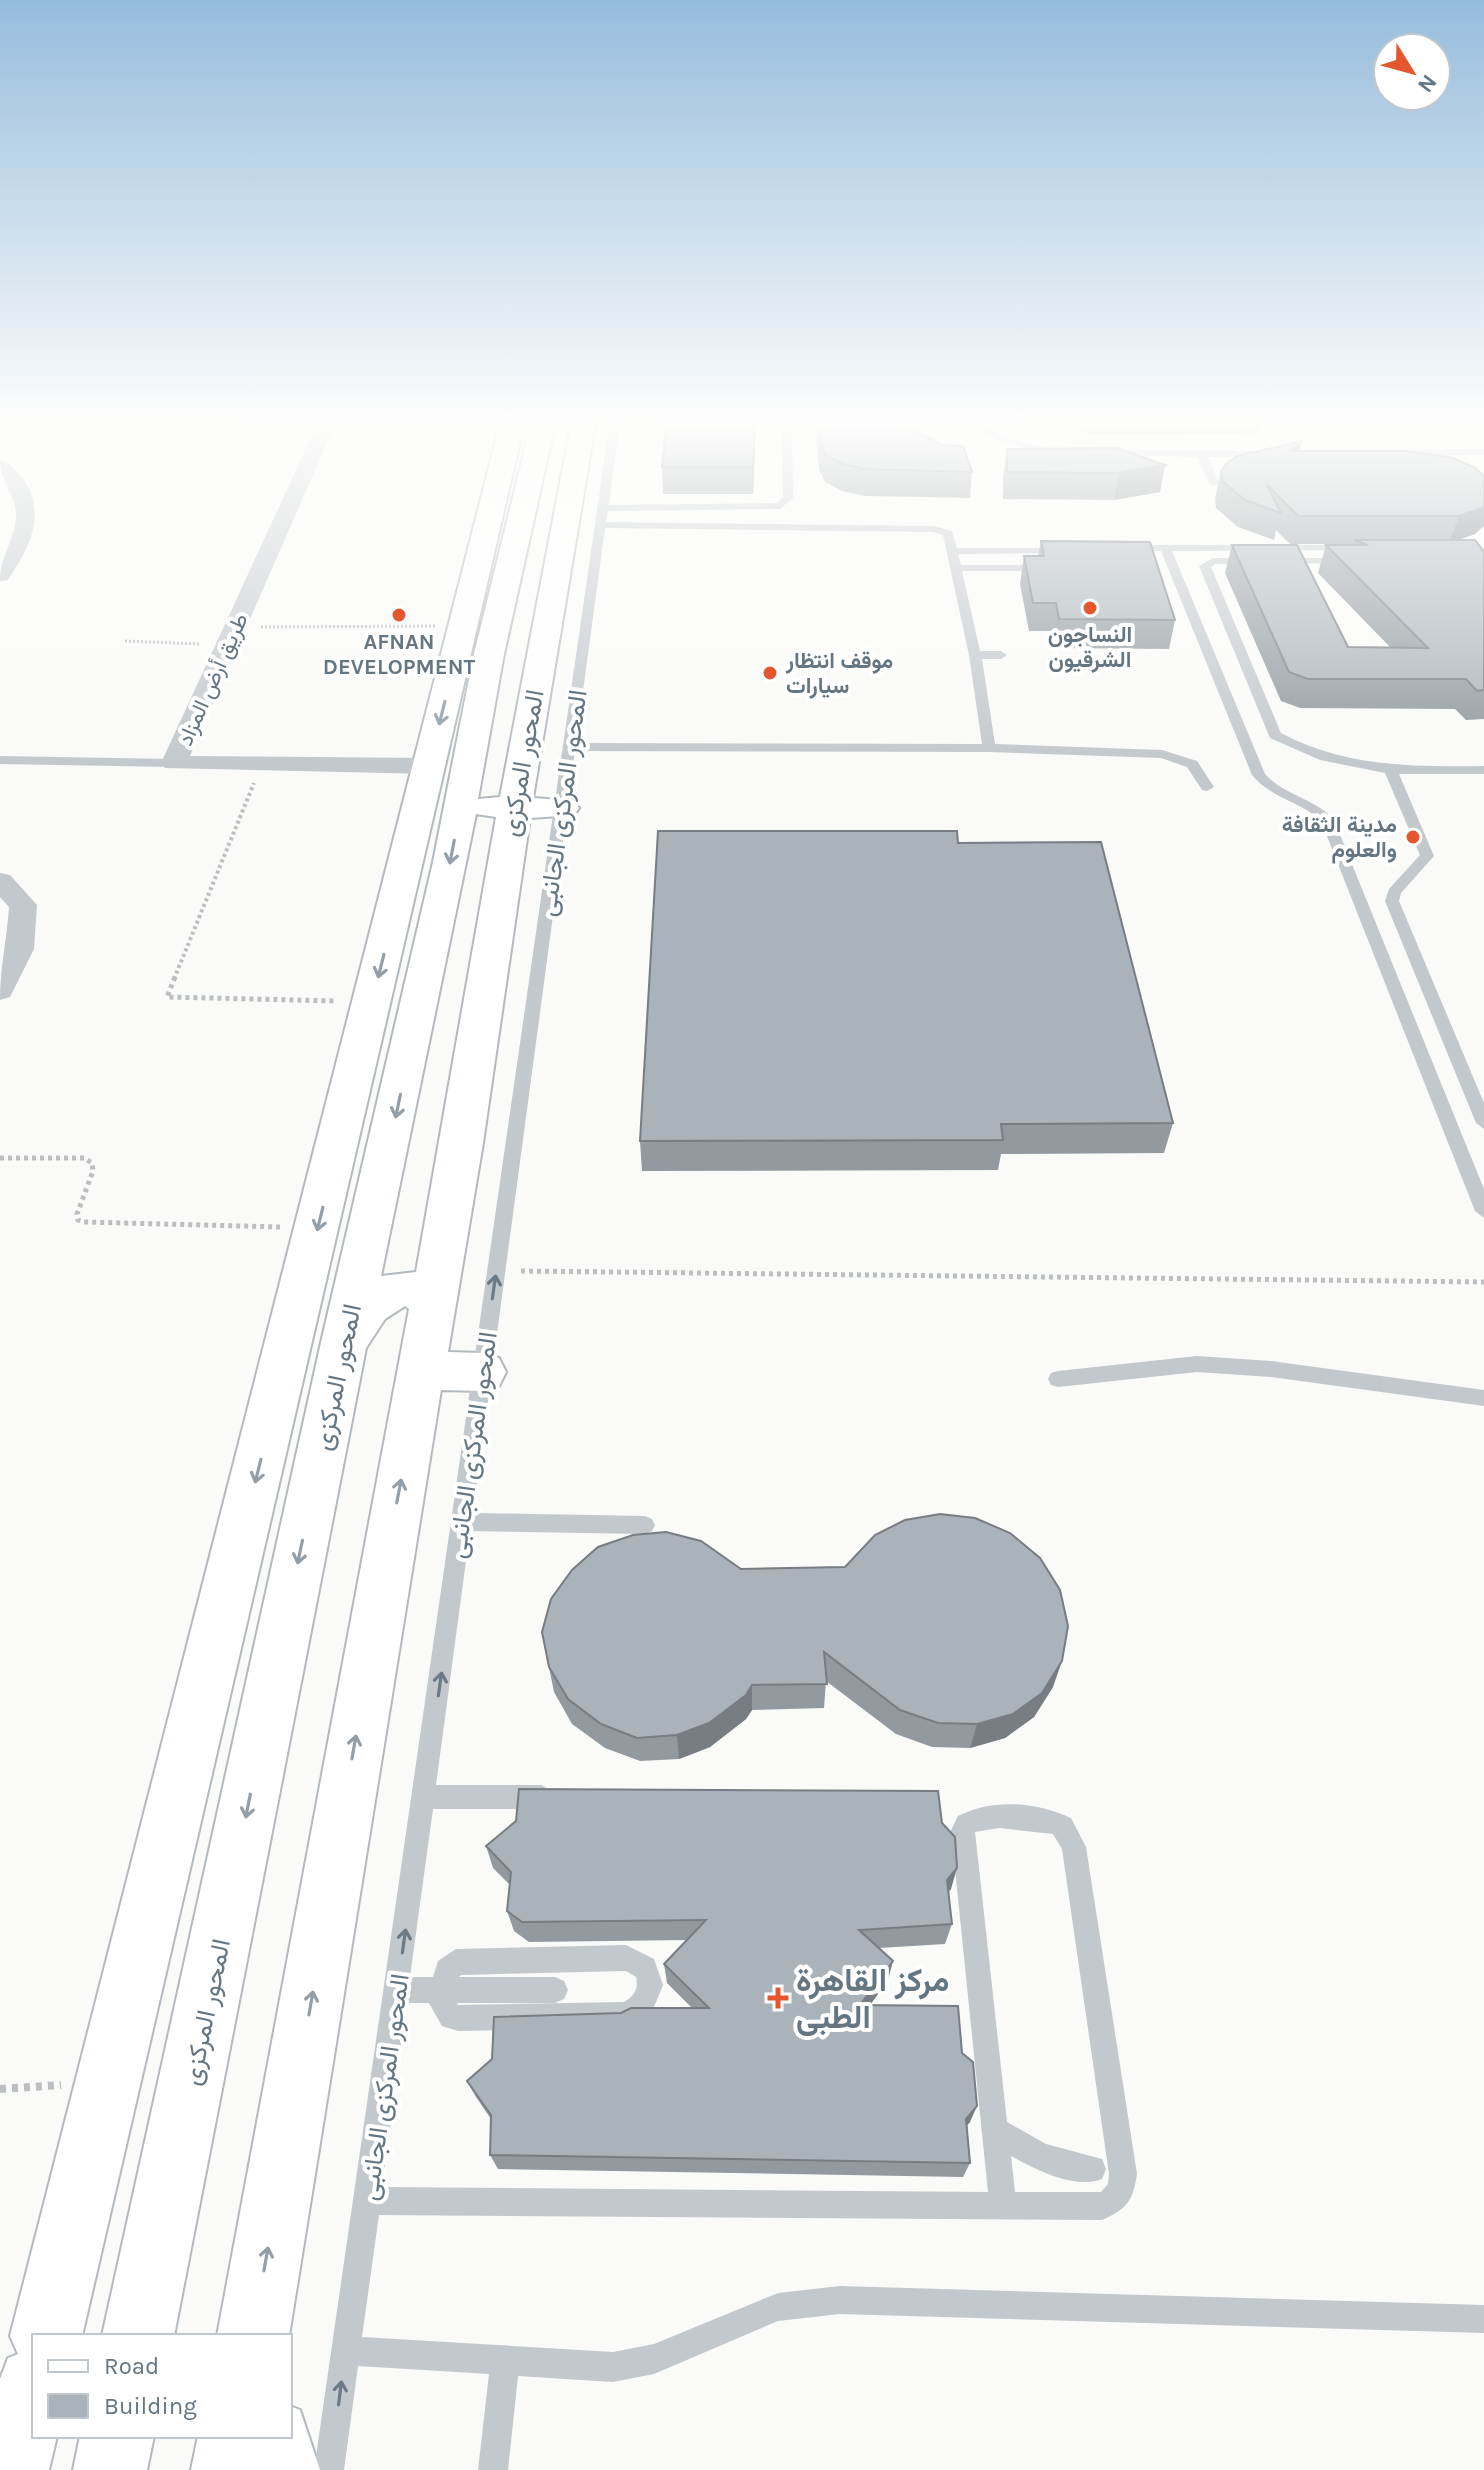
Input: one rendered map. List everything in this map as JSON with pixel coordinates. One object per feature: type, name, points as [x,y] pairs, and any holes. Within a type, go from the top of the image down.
[{"type":"main road","points":[[46,2334],[430,766],[472,635],[491,535]]},
{"type":"main road","name":"المحور المركزى","points":[[138,2334],[343,1347],[460,807],[472,635],[505,535]]},
{"type":"main road","name":"المحور المركزى","points":[[253,2334],[422,1370],[431,1302],[462,1143],[515,806],[585,535]]},
{"type":"main road","points":[[460,807],[562,808]]},
{"type":"main road","points":[[381,1182],[403,1195],[428,1192],[440,1182],[462,1143]]},
{"type":"main road","points":[[343,1347],[367,1307],[381,1293],[408,1288],[426,1295],[431,1302]]},
{"type":"main road","points":[[422,1370],[482,1372]]},
{"type":"main road","points":[[12,2470],[32,2392]]},
{"type":"main road","points":[[110,2470],[117,2438]]},
{"type":"main road","points":[[228,2470],[235,2438]]},
{"type":"main road","points":[[275,2438],[283,2470]]},
{"type":"street","points":[[0,575],[24,535]]},
{"type":"street","name":"طريق أرض المزاد","points":[[174,763],[276,535]]},
{"type":"street","points":[[174,763],[430,766]]},
{"type":"street","points":[[0,881],[23,905],[20,949],[0,990]]},
{"type":"lane","name":"المحور المركزى الجانبى","points":[[329,2470],[562,808],[589,535]]},
{"type":"lane","points":[[951,535],[975,655],[989,748]]},
{"type":"lane","points":[[1120,548],[1356,555],[1213,561],[1205,566],[1275,735],[1318,755],[1391,771],[1484,770]]},
{"type":"lane","points":[[1165,548],[1259,775],[1272,788],[1319,812],[1327,820],[1484,1211]]},
{"type":"lane","points":[[954,551],[1075,549]]},
{"type":"lane","points":[[957,568],[1024,568]]},
{"type":"lane","points":[[975,655],[1001,655]]},
{"type":"lane","points":[[570,747],[989,748],[1170,755],[1192,764],[1207,787]]},
{"type":"lane","points":[[0,760],[174,763]]},
{"type":"lane","points":[[1391,771],[1427,856],[1394,892],[1392,901],[1484,1123]]},
{"type":"lane","points":[[1058,1379],[1197,1364],[1271,1369],[1484,1398]]},
{"type":"lane","points":[[461,1522],[645,1525]]},
{"type":"lane","points":[[425,1797],[568,1797]]},
{"type":"lane","points":[[368,2201],[1003,2206],[1102,2206],[1113,2201],[1121,2189],[1123,2174],[1074,1847],[1063,1826],[1041,1817],[979,1818],[966,1824],[963,1830],[1003,2206]]},
{"type":"lane","points":[[626,1958],[637,1961],[651,1979],[646,2004],[625,2015],[458,2018],[445,2012],[444,1989],[447,1970],[461,1962],[626,1958]]},
{"type":"lane","points":[[397,1990],[555,1990]]},
{"type":"lane","points":[[995,2129],[1041,2158],[1066,2166],[1092,2169]]},
{"type":"lane","points":[[345,2351],[613,2367],[654,2359],[778,2307],[840,2300],[1484,2319]]},
{"type":"lane","points":[[493,2470],[505,2360]]},
{"type":"path","points":[[125,641],[231,636],[472,635]]},
{"type":"path","points":[[262,764],[167,997],[373,1001]]},
{"type":"path","points":[[0,1158],[84,1158],[92,1163],[93,1171],[77,1214],[78,1220],[84,1222],[317,1228]]},
{"type":"path","points":[[496,1271],[1484,1282]]},
{"type":"building","points":[[1354,540],[1475,540],[1484,552],[1484,690],[1477,691],[1466,679],[1308,679],[1289,672],[1232,545],[1297,545],[1348,647],[1428,648],[1326,545],[1368,545]]},
{"type":"building","points":[[1041,541],[1150,542],[1175,620],[1059,619],[1056,603],[1033,603],[1024,556],[1044,556]]},
{"type":"building","points":[[658,831],[957,831],[958,843],[1101,842],[1173,1123],[1001,1124],[1003,1140],[640,1141]]},
{"type":"building","points":[[940,1514],[975,1518],[1010,1533],[1040,1558],[1060,1590],[1068,1626],[1062,1661],[1042,1693],[1013,1714],[977,1724],[938,1723],[900,1710],[824,1652],[827,1684],[752,1685],[746,1695],[709,1723],[677,1735],[637,1738],[601,1724],[568,1699],[549,1667],[542,1632],[551,1599],[572,1570],[598,1547],[633,1535],[666,1532],[701,1541],[741,1569],[845,1567],[875,1535],[905,1520]]},
{"type":"building","name":"مركز القاهرة الطبى","points":[[519,1789],[938,1791],[942,1823],[955,1837],[957,1868],[947,1880],[952,1924],[859,1930],[893,1961],[860,2005],[958,2006],[962,2053],[973,2062],[977,2106],[966,2119],[970,2163],[490,2155],[491,2115],[467,2081],[492,2059],[494,2017],[621,2013],[631,2008],[709,2008],[664,1964],[706,1920],[522,1922],[507,1911],[511,1872],[486,1846],[516,1821]]},
{"type":"place","name":"النساجون الشرقيون","points":[[1090,608]]},
{"type":"place","name":"AFNAN DEVELOPMENT","points":[[399,615]]},
{"type":"place","name":"موقف انتظار سيارات","points":[[770,673]]},
{"type":"place","name":"مدينة الثقافة والعلوم","points":[[1413,837]]},
{"type":"place","name":"مركز القاهرة الطبى","points":[[778,1998]]}]
